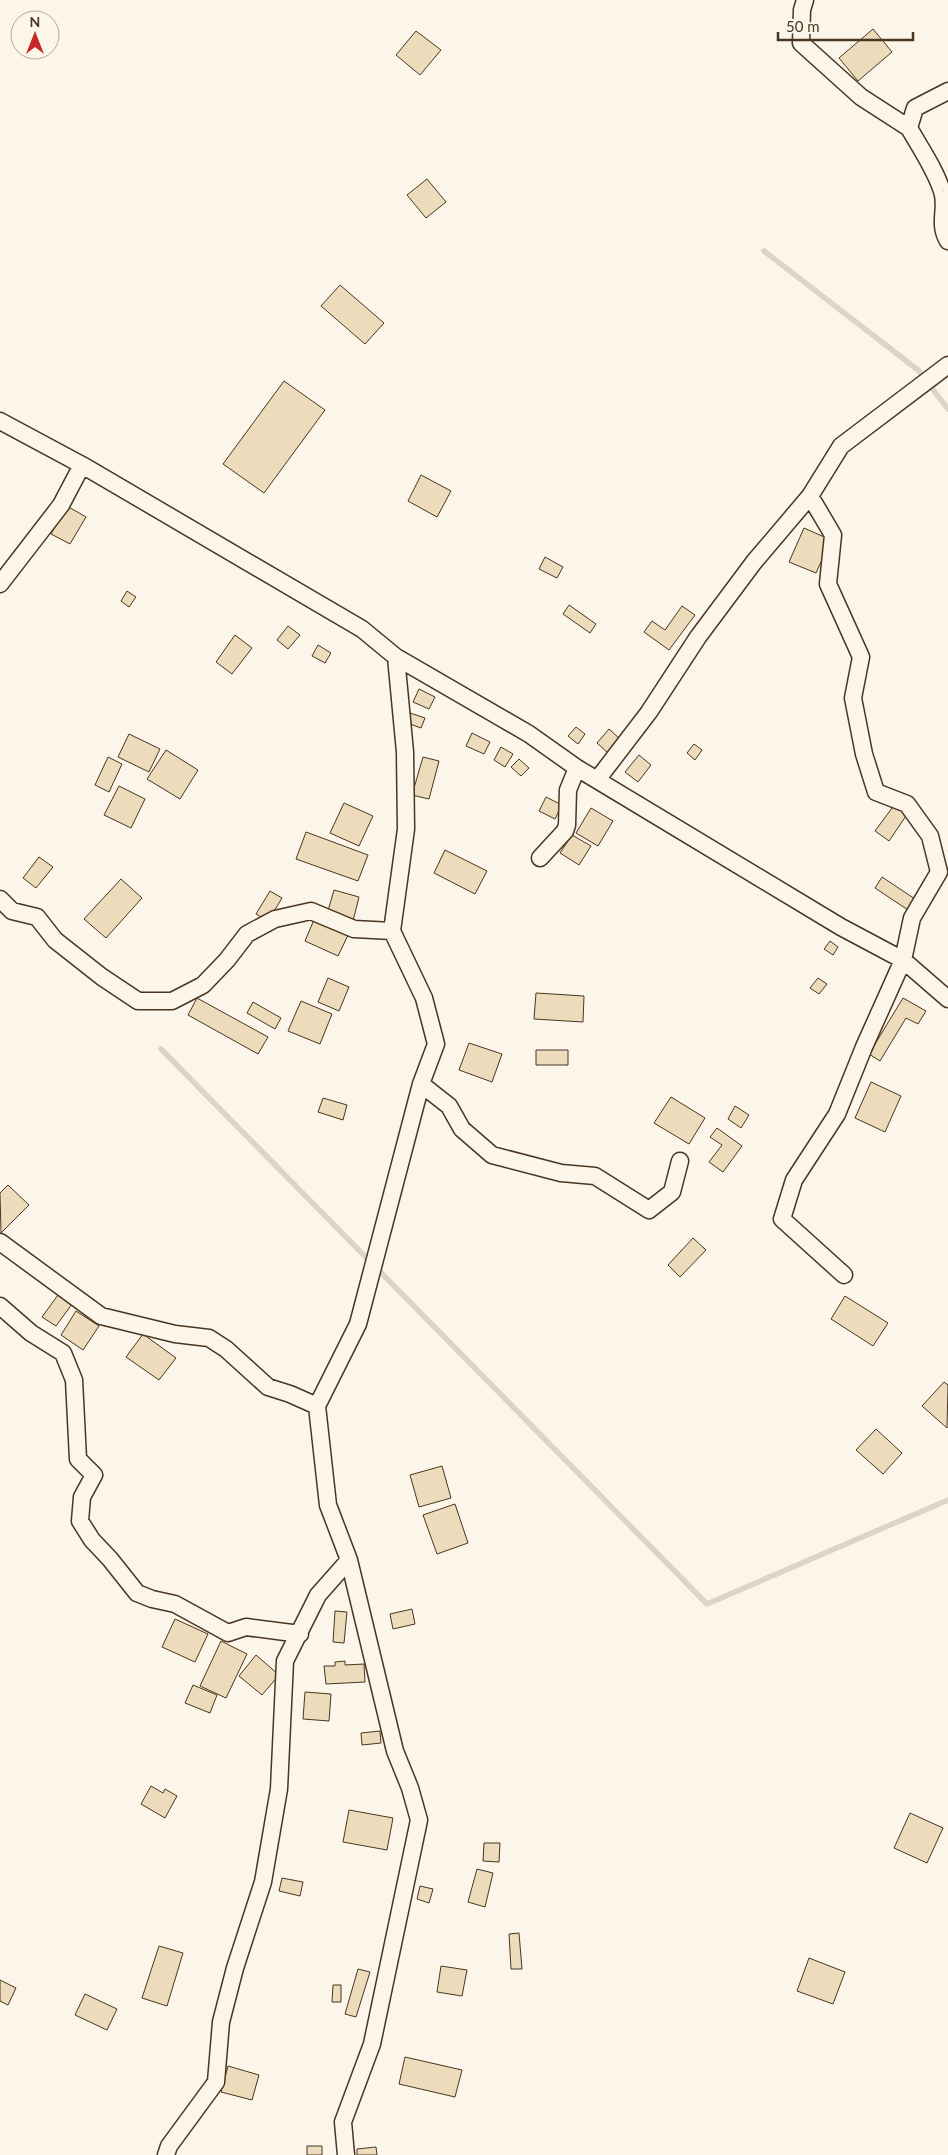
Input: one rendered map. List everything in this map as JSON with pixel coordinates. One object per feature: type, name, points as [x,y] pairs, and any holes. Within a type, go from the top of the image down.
[{"type":"street","points":[[805,0],[802,10],[800,44],[861,97],[910,128],[932,168],[943,193],[942,232],[948,241]]},
{"type":"street","points":[[910,128],[915,108],[948,91]]},
{"type":"street","points":[[597,780],[649,712],[698,637],[754,562],[810,496],[841,446],[948,365]]},
{"type":"street","points":[[0,421],[82,465],[362,630],[396,657],[529,734],[577,768],[841,927],[903,960],[948,999]]},
{"type":"street","points":[[0,584],[61,505],[82,465]]},
{"type":"street","points":[[810,496],[832,535],[828,584],[861,657],[853,698],[864,754],[876,792],[907,804],[930,836],[939,872],[912,918],[903,960],[864,1047],[837,1114],[794,1180],[782,1219],[844,1275]]},
{"type":"street","points":[[346,2155],[343,2122],[372,2044],[419,1820],[410,1788],[395,1751],[349,1560],[328,1505],[317,1406],[358,1324],[421,1084],[436,1044],[424,998],[392,931],[406,829],[405,752],[396,657]]},
{"type":"street","points":[[540,858],[565,831],[567,825],[568,790],[577,768]]},
{"type":"street","points":[[0,899],[12,911],[37,918],[55,940],[138,1001],[172,1001],[203,985],[227,960],[246,934],[275,919],[312,911],[354,929],[392,931]]},
{"type":"street","points":[[421,1084],[449,1106],[462,1128],[492,1155],[561,1173],[595,1176],[649,1210],[672,1192],[680,1161]]},
{"type":"street","points":[[3,1250],[101,1316],[175,1334],[209,1338],[226,1348],[268,1387],[317,1406]]},
{"type":"street","points":[[0,1306],[31,1333],[63,1353],[74,1380],[78,1459],[94,1475],[82,1497],[80,1521],[92,1540],[137,1592],[152,1599],[175,1604],[228,1633],[246,1627],[300,1634]]},
{"type":"street","points":[[166,2155],[169,2146],[216,2082],[221,2022],[235,1968],[263,1882],[279,1788],[285,1661],[318,1595],[349,1560]]},
{"type":"building","points":[[873,29],[892,52],[858,81],[839,58]]},
{"type":"building","points":[[416,31],[441,50],[420,75],[396,55]]},
{"type":"building","points":[[427,179],[446,202],[426,218],[407,195]]},
{"type":"building","points":[[340,285],[384,323],[365,344],[321,306]]},
{"type":"building","points":[[284,381],[325,410],[264,493],[223,464]]},
{"type":"building","points":[[421,475],[451,491],[437,517],[408,501]]},
{"type":"building","points":[[67,506],[86,517],[70,544],[51,534]]},
{"type":"building","points":[[804,528],[831,540],[816,573],[789,562]]},
{"type":"building","points":[[545,557],[563,567],[557,578],[539,569]]},
{"type":"building","points":[[127,591],[136,597],[129,607],[121,601]]},
{"type":"building","points":[[569,605],[596,624],[590,633],[563,614]]},
{"type":"building","points":[[682,606],[695,615],[669,650],[644,632],[652,621],[665,630]]},
{"type":"building","points":[[288,626],[300,635],[288,649],[277,640]]},
{"type":"building","points":[[235,635],[252,648],[232,674],[216,662]]},
{"type":"building","points":[[318,645],[331,653],[325,663],[312,656]]},
{"type":"building","points":[[419,689],[435,697],[429,709],[413,702]]},
{"type":"building","points":[[410,713],[425,718],[421,728],[407,723]]},
{"type":"building","points":[[576,727],[585,734],[578,744],[568,736]]},
{"type":"building","points":[[609,729],[620,739],[608,753],[597,743]]},
{"type":"building","points":[[472,733],[490,742],[484,754],[466,746]]},
{"type":"building","points":[[129,734],[160,749],[149,772],[118,757]]},
{"type":"building","points":[[694,744],[702,750],[695,760],[687,753]]},
{"type":"building","points":[[501,747],[513,754],[505,767],[494,760]]},
{"type":"building","points":[[166,750],[198,770],[180,799],[147,779]]},
{"type":"building","points":[[639,755],[651,765],[638,782],[625,772]]},
{"type":"building","points":[[108,757],[122,764],[109,792],[95,785]]},
{"type":"building","points":[[423,757],[439,761],[429,799],[412,795]]},
{"type":"building","points":[[519,759],[529,768],[521,776],[511,767]]},
{"type":"building","points":[[119,786],[145,799],[131,828],[104,815]]},
{"type":"building","points":[[546,797],[562,805],[555,819],[539,811]]},
{"type":"building","points":[[344,803],[373,816],[359,846],[330,833]]},
{"type":"building","points":[[895,804],[908,813],[889,841],[875,831]]},
{"type":"building","points":[[591,808],[613,821],[598,846],[576,833]]},
{"type":"building","points":[[306,832],[368,855],[358,881],[296,859]]},
{"type":"building","points":[[572,835],[591,846],[579,865],[560,853]]},
{"type":"building","points":[[445,850],[487,871],[475,894],[434,873]]},
{"type":"building","points":[[39,857],[53,867],[36,888],[23,878]]},
{"type":"building","points":[[882,877],[915,899],[908,910],[875,888]]},
{"type":"building","points":[[121,879],[142,898],[106,938],[84,919]]},
{"type":"building","points":[[334,890],[359,897],[353,921],[327,914]]},
{"type":"building","points":[[270,891],[282,898],[268,921],[256,914]]},
{"type":"building","points":[[316,915],[350,931],[338,956],[305,941]]},
{"type":"building","points":[[830,941],[838,947],[833,955],[824,949]]},
{"type":"building","points":[[328,978],[349,987],[339,1011],[318,1002]]},
{"type":"building","points":[[818,978],[827,984],[819,994],[810,988]]},
{"type":"building","points":[[536,993],[584,996],[583,1022],[534,1019]]},
{"type":"building","points":[[197,998],[268,1037],[258,1054],[188,1015]]},
{"type":"building","points":[[903,998],[926,1011],[918,1024],[906,1018],[880,1061],[869,1054]]},
{"type":"building","points":[[301,1001],[332,1014],[320,1044],[288,1031]]},
{"type":"building","points":[[253,1002],[281,1018],[275,1029],[247,1013]]},
{"type":"building","points":[[469,1043],[502,1054],[492,1082],[459,1070]]},
{"type":"building","points":[[536,1050],[568,1050],[568,1065],[536,1065]]},
{"type":"building","points":[[871,1082],[901,1096],[885,1132],[855,1118]]},
{"type":"building","points":[[671,1097],[705,1118],[689,1144],[654,1123]]},
{"type":"building","points":[[323,1098],[347,1105],[343,1120],[318,1112]]},
{"type":"building","points":[[735,1106],[749,1115],[741,1128],[728,1119]]},
{"type":"building","points":[[717,1128],[742,1146],[723,1172],[709,1162],[722,1145],[710,1137]]},
{"type":"building","points":[[8,1185],[29,1205],[1,1233],[0,1193]]},
{"type":"building","points":[[693,1238],[706,1250],[680,1277],[668,1265]]},
{"type":"building","points":[[58,1295],[72,1304],[56,1326],[42,1317]]},
{"type":"building","points":[[845,1296],[888,1323],[873,1346],[831,1319]]},
{"type":"building","points":[[76,1311],[99,1326],[83,1350],[61,1335]]},
{"type":"building","points":[[143,1334],[176,1358],[159,1380],[126,1357]]},
{"type":"building","points":[[944,1382],[948,1385],[947,1428],[922,1406]]},
{"type":"building","points":[[876,1429],[902,1453],[883,1474],[856,1450]]},
{"type":"building","points":[[442,1466],[451,1498],[419,1507],[410,1475]]},
{"type":"building","points":[[455,1504],[468,1543],[437,1554],[423,1515]]},
{"type":"building","points":[[412,1609],[415,1624],[393,1629],[390,1614]]},
{"type":"building","points":[[335,1611],[347,1612],[344,1643],[333,1642]]},
{"type":"building","points":[[175,1619],[208,1634],[195,1662],[162,1647]]},
{"type":"building","points":[[221,1641],[247,1654],[226,1698],[200,1686]]},
{"type":"building","points":[[256,1655],[279,1675],[262,1695],[239,1676]]},
{"type":"building","points":[[345,1661],[345,1665],[364,1664],[365,1682],[326,1684],[324,1666],[335,1666],[335,1662]]},
{"type":"building","points":[[193,1685],[217,1695],[210,1713],[185,1703]]},
{"type":"building","points":[[305,1692],[331,1694],[329,1721],[303,1719]]},
{"type":"building","points":[[380,1731],[381,1743],[362,1745],[361,1733]]},
{"type":"building","points":[[151,1786],[163,1793],[165,1789],[177,1796],[165,1818],[141,1804]]},
{"type":"building","points":[[349,1810],[393,1818],[387,1850],[343,1842]]},
{"type":"building","points":[[910,1813],[943,1828],[927,1863],[894,1848]]},
{"type":"building","points":[[484,1843],[500,1843],[499,1862],[483,1861]]},
{"type":"building","points":[[477,1869],[493,1873],[485,1907],[468,1902]]},
{"type":"building","points":[[282,1878],[303,1882],[300,1896],[279,1891]]},
{"type":"building","points":[[420,1886],[433,1889],[429,1903],[417,1899]]},
{"type":"building","points":[[519,1933],[522,1969],[511,1969],[509,1934]]},
{"type":"building","points":[[159,1946],[183,1953],[167,2006],[142,1998]]},
{"type":"building","points":[[809,1958],[845,1972],[833,2004],[797,1991]]},
{"type":"building","points":[[441,1966],[467,1970],[462,1996],[437,1992]]},
{"type":"building","points":[[358,1969],[370,1972],[356,2017],[345,2014]]},
{"type":"building","points":[[0,1980],[16,1988],[8,2005],[0,2001]]},
{"type":"building","points":[[333,1985],[341,1985],[341,2002],[332,2002]]},
{"type":"building","points":[[85,1994],[117,2009],[107,2030],[75,2015]]},
{"type":"building","points":[[405,2057],[462,2070],[455,2097],[399,2084]]},
{"type":"building","points":[[228,2066],[259,2075],[252,2100],[221,2092]]},
{"type":"building","points":[[307,2146],[322,2146],[322,2155],[307,2155]]},
{"type":"building","points":[[376,2147],[377,2155],[357,2155],[357,2149]]},
{"type":"waterway","points":[[764,251],[918,370],[948,409]]},
{"type":"waterway","points":[[161,1049],[707,1604],[948,1500]]}]
